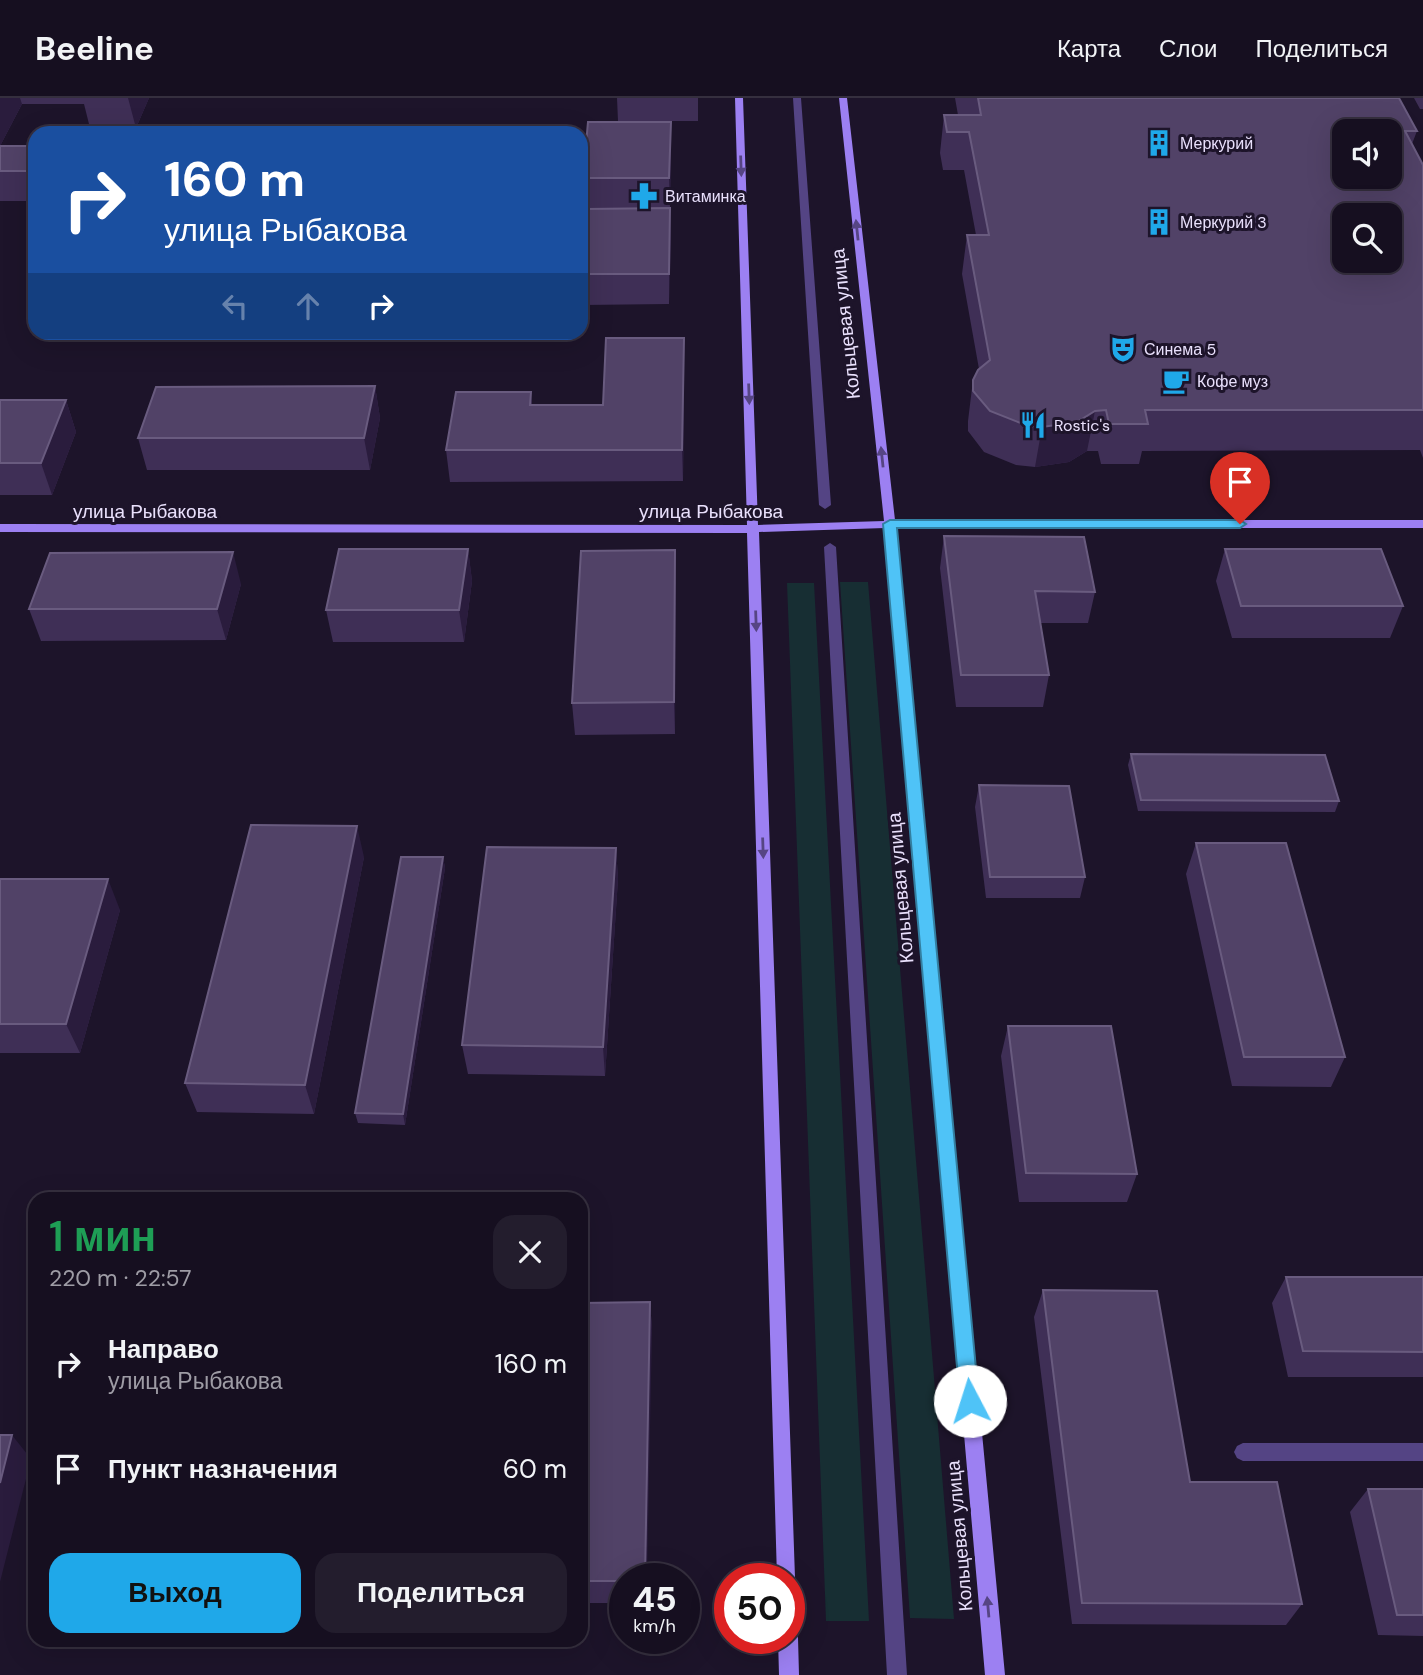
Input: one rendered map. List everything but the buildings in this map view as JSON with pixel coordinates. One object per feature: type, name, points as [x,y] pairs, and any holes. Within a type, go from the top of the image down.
[{"type":"main road","points":[[739,98],[786,1563]]},
{"type":"main road","name":"Кольцевая улица","points":[[842,98],[890,524],[995,1675]]},
{"type":"main road","name":"улица Рыбакова","points":[[0,528],[753,529],[890,524],[1423,523]]},
{"type":"main road","points":[[788,1654],[789,1675]]},
{"type":"street","points":[[797,98],[825,505]]},
{"type":"street","points":[[830,547],[897,1675]]},
{"type":"street","points":[[1243,1452],[1423,1452]]},
{"type":"green space","points":[[840,582],[868,582],[954,1619],[910,1618]]},
{"type":"green space","points":[[787,583],[814,583],[869,1621],[826,1621]]},
{"type":"place","name":"Меркурий","points":[[1159,143]]},
{"type":"place","name":"Витаминка","points":[[644,196]]},
{"type":"place","name":"Меркурий 3","points":[[1159,222]]},
{"type":"place","name":"Синема 5","points":[[1123,349]]},
{"type":"place","name":"Кофе муз","points":[[1176,381]]},
{"type":"place","name":"Rostic's","points":[[1033,425]]},
{"type":"route","points":[[970,1401],[890,524],[1240,524]]}]
